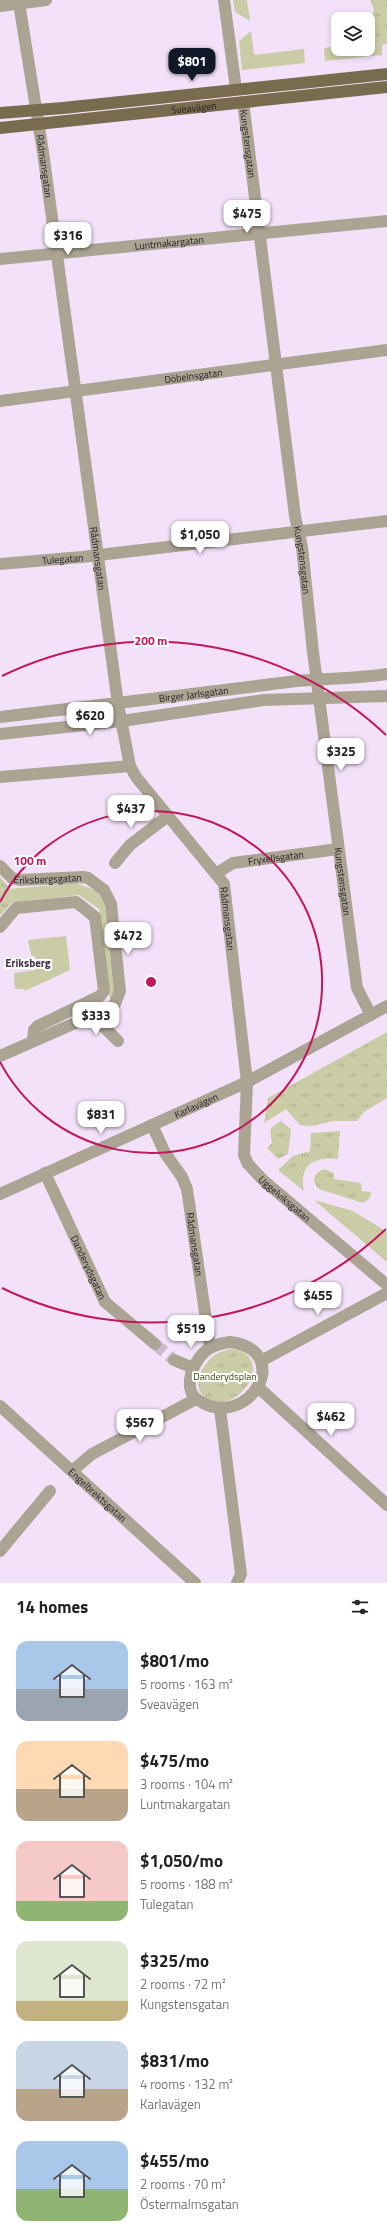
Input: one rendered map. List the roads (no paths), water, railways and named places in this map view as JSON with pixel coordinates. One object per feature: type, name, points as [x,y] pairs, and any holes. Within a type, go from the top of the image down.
[{"type":"main road","name":"Sveavägen","points":[[0,113],[387,74]]},
{"type":"main road","name":"Sveavägen","points":[[0,128],[39,125],[107,115],[387,87]]},
{"type":"street","points":[[0,6],[46,0]]},
{"type":"street","points":[[224,0],[236,89]]},
{"type":"street","name":"Rådmansgatan","points":[[19,4],[35,110],[39,125],[118,704],[130,766],[136,778],[224,884],[247,1082]]},
{"type":"street","name":"Kungstensgatan","points":[[243,102],[295,516],[299,532],[338,849],[357,988],[371,1015]]},
{"type":"street","name":"Luntmakargatan","points":[[0,259],[260,235],[387,221]]},
{"type":"street","name":"Döbelnsgatan","points":[[0,402],[387,350]]},
{"type":"street","name":"Tulegatan","points":[[0,564],[98,555],[387,521]]},
{"type":"street","name":"Birger Jarlsgatan","points":[[0,717],[317,680],[355,679],[387,674]]},
{"type":"street","name":"Birger Jarlsgatan","points":[[0,734],[122,721],[264,700],[387,696]]},
{"type":"street","points":[[0,777],[130,766]]},
{"type":"street","points":[[115,863],[130,845],[168,816]]},
{"type":"street","name":"Fryxellsgatan","points":[[217,874],[233,863],[338,849]]},
{"type":"street","name":"Eriksbergsgatan","points":[[0,866],[12,878],[20,880],[77,877],[88,878],[104,890],[109,897],[120,991],[114,1006],[0,1056]]},
{"type":"street","points":[[0,927],[16,908],[76,902],[95,917],[104,991],[100,996],[38,1026],[34,1030],[33,1041]]},
{"type":"street","name":"Karlavägen","points":[[0,1194],[247,1082],[387,1006]]},
{"type":"street","points":[[98,1014],[104,1027],[118,1041]]},
{"type":"street","name":"Uggelviksgatan","points":[[247,1082],[243,1145],[248,1164],[263,1180],[387,1285]]},
{"type":"street","name":"Rådmansgatan","points":[[152,1125],[165,1154],[182,1177],[187,1189],[210,1348]]},
{"type":"street","name":"Danderydsgatan","points":[[45,1173],[105,1302],[156,1344]]},
{"type":"street","points":[[261,1361],[387,1293]]},
{"type":"street","points":[[230,1342],[238,1343],[251,1348],[261,1361],[263,1374],[259,1388],[244,1402],[220,1409],[207,1407],[196,1399],[190,1380],[193,1368],[200,1357],[210,1348],[230,1342]]},
{"type":"street","points":[[174,1360],[193,1368]]},
{"type":"street","points":[[259,1388],[387,1505]]},
{"type":"street","points":[[72,1471],[92,1454],[196,1399]]},
{"type":"street","name":"Engelbrektsgatan","points":[[0,1406],[195,1583]]},
{"type":"street","points":[[220,1409],[239,1579]]},
{"type":"street","points":[[0,1551],[50,1491]]},
{"type":"tunnel","points":[[155,1344],[174,1360]]},
{"type":"district","name":"Eriksberg","points":[[28,963]]},
{"type":"park label","name":"Danderydsplan","points":[[225,1376]]}]
